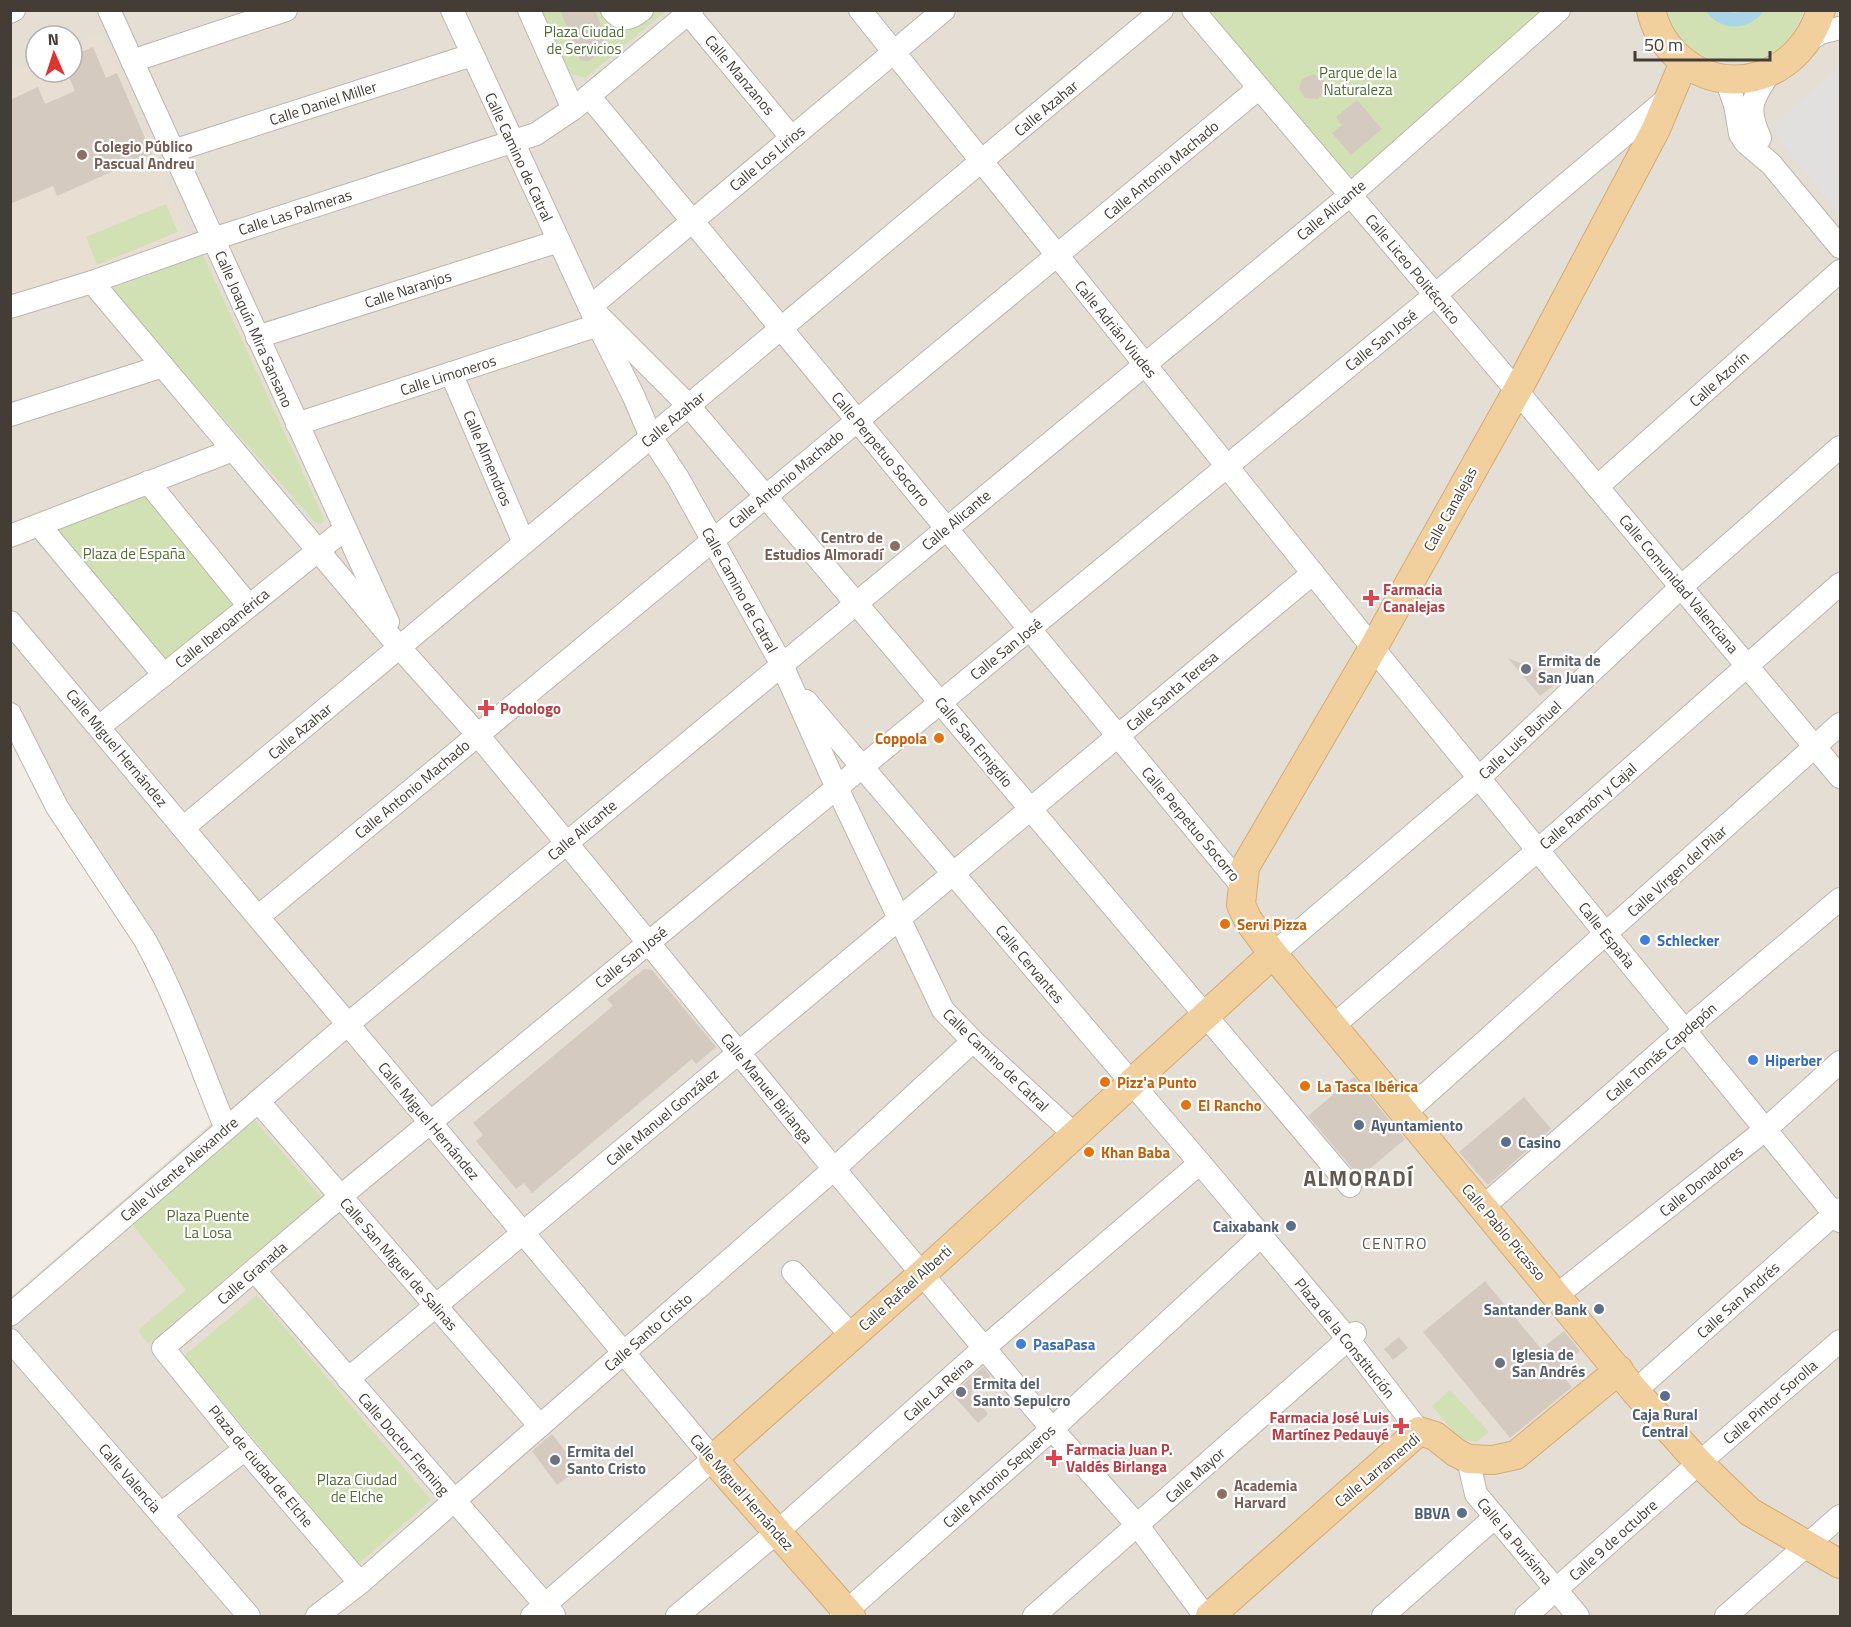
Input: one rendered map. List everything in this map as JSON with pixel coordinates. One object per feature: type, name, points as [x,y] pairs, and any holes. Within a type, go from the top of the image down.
[{"type":"main road","points":[[1651,10],[1653,22],[1665,44],[1705,72],[1748,78],[1770,72],[1791,60],[1808,41],[1821,10]]},
{"type":"main road","name":"Calle Canalejas","points":[[1242,886],[1245,867],[1373,648],[1517,391],[1656,129],[1669,98],[1705,72]]},
{"type":"main road","name":"Calle Canalejas","points":[[1656,129],[1705,72]]},
{"type":"main road","name":"Calle Pablo Picasso","points":[[1242,886],[1241,905],[1248,921],[1273,954],[1627,1381],[1699,1463],[1750,1512],[1840,1564]]},
{"type":"main road","name":"Calle Rafael Alberti","points":[[713,1459],[922,1274],[1273,954]]},
{"type":"main road","points":[[1468,1459],[1493,1460],[1516,1455],[1627,1381]]},
{"type":"main road","name":"Calle Larramendi","points":[[1208,1617],[1419,1431],[1435,1436],[1468,1459]]},
{"type":"main road","name":"Calle Miguel Hernández","points":[[713,1459],[846,1615]]},
{"type":"street","name":"Calle Joaquín Mira Sansano","points":[[109,10],[400,648]]},
{"type":"street","points":[[132,61],[286,10]]},
{"type":"street","name":"Calle Camino de Catral","points":[[452,10],[651,437],[678,478],[786,673],[898,919],[943,1010],[973,1041],[1074,1134]]},
{"type":"street","name":"Calle Perpetuo Socorro","points":[[529,10],[581,103],[693,221],[1242,886]]},
{"type":"street","points":[[612,10],[617,16],[627,19],[642,10]]},
{"type":"street","name":"Calle Adrián Viudes","points":[[860,10],[1373,648]]},
{"type":"street","name":"Calle Los Lirios","points":[[594,316],[693,221],[944,10]]},
{"type":"street","name":"Calle Azahar","points":[[183,828],[1162,10]]},
{"type":"street","name":"Calle Liceo Politécnico","points":[[1193,10],[1517,391]]},
{"type":"street","name":"Calle Alicante","points":[[348,1024],[566,843],[786,673],[856,603],[1350,195],[1559,10]]},
{"type":"street","name":"Calle Las Palmeras","points":[[10,308],[536,134],[581,103],[690,12]]},
{"type":"street","name":"Calle Manzanos","points":[[690,12],[791,137]]},
{"type":"street","points":[[1808,41],[1820,33],[1840,28]]},
{"type":"street","name":"Calle Daniel Miller","points":[[173,151],[472,55]]},
{"type":"street","points":[[1705,72],[1735,105],[1740,134],[1745,142],[1771,164],[1840,247]]},
{"type":"street","points":[[1770,72],[1756,93],[1752,110],[1753,126],[1771,164]]},
{"type":"street","name":"Calle Antonio Machado","points":[[258,917],[1259,88]]},
{"type":"street","name":"Calle San José","points":[[340,1196],[1227,467],[1669,98]]},
{"type":"street","name":"Calle Naranjos","points":[[258,337],[559,242]]},
{"type":"street","name":"Calle Azorín","points":[[1597,487],[1840,271]]},
{"type":"street","name":"Calle Manuel Birlanga","points":[[92,282],[400,648],[478,735],[834,1169],[1052,1429],[1138,1526],[1208,1617]]},
{"type":"street","name":"Calle Limoneros","points":[[297,424],[451,373],[594,316]]},
{"type":"street","name":"Calle San Emigdio","points":[[594,316],[689,406],[1350,1186]]},
{"type":"street","points":[[10,415],[163,366]]},
{"type":"street","name":"Calle Almendros","points":[[451,373],[524,543]]},
{"type":"street","name":"Calle Comunidad Valenciana","points":[[1517,391],[1840,777]]},
{"type":"street","name":"Calle Luis Buñuel","points":[[1273,954],[1479,778],[1681,587],[1840,447]]},
{"type":"street","points":[[10,536],[233,450]]},
{"type":"street","points":[[148,482],[249,606]]},
{"type":"street","points":[[39,525],[164,675]]},
{"type":"street","name":"Calle Iberoamérica","points":[[99,727],[345,529]]},
{"type":"street","name":"Calle Santa Teresa","points":[[1030,808],[1313,573]]},
{"type":"street","name":"Calle Ramón y Cajal","points":[[1333,1026],[1538,850],[1840,584]]},
{"type":"street","name":"Calle Miguel Hernández","points":[[10,622],[713,1459]]},
{"type":"street","name":"Calle España","points":[[1373,648],[1839,1215]]},
{"type":"street","name":"Calle Cervantes","points":[[786,673],[862,767],[1265,1241]]},
{"type":"street","points":[[10,714],[57,807],[155,958],[226,1129]]},
{"type":"street","name":"Calle Virgen del Pilar","points":[[1405,1113],[1840,724]]},
{"type":"street","name":"Calle Manuel González","points":[[348,1379],[1030,808]]},
{"type":"street","name":"Calle Tomás Capdepón","points":[[1484,1207],[1685,1030],[1840,899]]},
{"type":"street","name":"Calle Vicente Aleixandre","points":[[10,1315],[348,1024]]},
{"type":"street","name":"Calle Santo Cristo","points":[[317,1617],[360,1583],[834,1169],[973,1041]]},
{"type":"street","name":"Calle Donadores","points":[[1557,1295],[1766,1129],[1840,1062]]},
{"type":"street","name":"Calle San Miguel de Salinas","points":[[258,1101],[540,1426]]},
{"type":"street","name":"Calle La Reina","points":[[677,1617],[776,1533],[984,1348],[1200,1163]]},
{"type":"street","name":"Calle Granada","points":[[163,1348],[340,1196]]},
{"type":"street","name":"Calle San Andrés","points":[[1627,1381],[1839,1215]]},
{"type":"street","name":"Plaza de la Constitución","points":[[1265,1241],[1351,1336],[1419,1431]]},
{"type":"street","name":"Calle Antonio Sequeros","points":[[846,1615],[1265,1241]]},
{"type":"street","name":"Calle Doctor Fleming","points":[[255,1271],[453,1502],[544,1613]]},
{"type":"street","points":[[793,1272],[852,1336]]},
{"type":"street","name":"Calle Mayor","points":[[1034,1617],[1351,1336]]},
{"type":"street","name":"Calle Valencia","points":[[10,1340],[249,1617]]},
{"type":"street","name":"Calle Pintor Sorolla","points":[[1699,1463],[1840,1341]]},
{"type":"street","name":"Plaza de ciudad de Elche","points":[[163,1348],[245,1449],[360,1583]]},
{"type":"street","points":[[161,1514],[245,1449]]},
{"type":"street","name":"Calle Rafael Alberti","points":[[544,1613],[713,1459]]},
{"type":"street","name":"Calle La Purísima","points":[[1468,1459],[1476,1494],[1578,1617]]},
{"type":"street","name":"Calle 9 de octubre","points":[[1526,1617],[1699,1463]]},
{"type":"street","points":[[1726,1617],[1840,1515]]},
{"type":"street","points":[[1383,1617],[1494,1518]]},
{"type":"shaded area","points":[[11,11],[1840,11],[1840,1616],[11,1616],[11,1297],[214,1121],[143,948],[11,735]]},
{"type":"shaded area","name":"Colegio Público Pascual Andreu","points":[[101,33],[189,237],[11,296],[10,71],[24,65],[24,84],[84,84],[84,40]]},
{"type":"shaded area","points":[[1840,67],[1840,214],[1770,128]]},
{"type":"green space","name":"Plaza Ciudad de Servicios","points":[[539,11],[666,11],[585,78],[567,72]]},
{"type":"green space","name":"Parque de la Naturaleza","points":[[1206,11],[1551,11],[1356,175],[1346,174]]},
{"type":"green space","points":[[1666,11],[1804,11],[1793,33],[1781,47],[1754,60],[1724,62],[1696,52],[1684,43]]},
{"type":"green space","points":[[166,204],[178,232],[97,265],[86,237]]},
{"type":"green space","points":[[203,255],[324,519],[321,524],[315,522],[110,289]]},
{"type":"green space","name":"Plaza de España","points":[[148,493],[232,597],[233,606],[172,660],[162,658],[54,533],[55,524]]},
{"type":"green space","name":"Plaza Puente La Losa","points":[[254,1119],[321,1197],[148,1344],[138,1330],[186,1290],[128,1220]]},
{"type":"green space","name":"Plaza Ciudad de Elche","points":[[257,1295],[431,1500],[358,1564],[184,1356]]},
{"type":"green space","points":[[1450,1390],[1489,1432],[1476,1442],[1459,1438],[1432,1406]]},
{"type":"water","points":[[1706,11],[1734,13],[1764,11],[1751,22],[1727,26],[1712,18]]},
{"type":"building","points":[[560,10],[595,10],[608,44],[594,50],[596,56],[588,61],[580,60]]},
{"type":"building","points":[[93,47],[106,78],[117,73],[152,154],[57,196],[53,186],[10,204],[10,100],[38,87],[45,104],[75,91],[72,84],[84,84],[84,51]]},
{"type":"building","points":[[1313,74],[1324,80],[1325,90],[1318,99],[1305,98],[1299,89],[1302,79]]},
{"type":"building","points":[[1357,100],[1382,129],[1351,155],[1332,133],[1342,125],[1336,117]]},
{"type":"building","name":"Ermita de San Juan","points":[[1508,658],[1561,680],[1540,696]]},
{"type":"building","points":[[644,969],[652,970],[716,1047],[696,1064],[692,1059],[532,1193],[524,1183],[516,1189],[476,1141],[483,1135],[473,1123],[613,1006],[607,999]]},
{"type":"building","name":"Ayuntamiento","points":[[1354,1077],[1405,1139],[1360,1177],[1308,1116]]},
{"type":"building","name":"Casino","points":[[1524,1097],[1551,1129],[1488,1185],[1459,1152]]},
{"type":"building","name":"Iglesia de San Andrés","points":[[1485,1281],[1541,1349],[1564,1331],[1580,1351],[1557,1369],[1572,1387],[1510,1438],[1423,1332]]},
{"type":"building","points":[[1399,1337],[1408,1348],[1393,1360],[1384,1349]]},
{"type":"building","name":"Ermita del Santo Sepulcro","points":[[983,1367],[990,1376],[971,1393],[988,1414],[978,1423],[952,1394]]},
{"type":"building","name":"Ermita del Santo Cristo","points":[[552,1434],[579,1469],[557,1485],[532,1451]]},
{"type":"place","name":"Colegio Público Pascual Andreu","points":[[82,155]]},
{"type":"place","name":"Centro de Estudios Almoradí","points":[[895,546]]},
{"type":"place","name":"Farmacia Canalejas","points":[[1371,598]]},
{"type":"place","name":"Ermita de San Juan","points":[[1526,669]]},
{"type":"place","name":"Podologo","points":[[486,708]]},
{"type":"place","name":"Coppola","points":[[939,738]]},
{"type":"place","name":"Servi Pizza","points":[[1225,924]]},
{"type":"place","name":"Schlecker","points":[[1645,940]]},
{"type":"place","name":"Hiperber","points":[[1753,1060]]},
{"type":"place","name":"Pizz'a Punto","points":[[1105,1082]]},
{"type":"place","name":"La Tasca Ibérica","points":[[1305,1086]]},
{"type":"place","name":"El Rancho","points":[[1186,1105]]},
{"type":"place","name":"Ayuntamiento","points":[[1359,1125]]},
{"type":"place","name":"Casino","points":[[1506,1142]]},
{"type":"place","name":"Khan Baba","points":[[1089,1152]]},
{"type":"place","name":"Caixabank","points":[[1291,1226]]},
{"type":"place","name":"Santander Bank","points":[[1599,1309]]},
{"type":"place","name":"PasaPasa","points":[[1021,1344]]},
{"type":"place","name":"Iglesia de San Andrés","points":[[1500,1363]]},
{"type":"place","name":"Ermita del Santo Sepulcro","points":[[961,1392]]},
{"type":"place","name":"Caja Rural Central","points":[[1665,1396]]},
{"type":"place","name":"Farmacia José Luis Martínez Pedauyé","points":[[1401,1426]]},
{"type":"place","name":"Farmacia Juan P. Valdés Birlanga","points":[[1054,1458]]},
{"type":"place","name":"Ermita del Santo Cristo","points":[[555,1460]]},
{"type":"place","name":"Academia Harvard","points":[[1222,1494]]},
{"type":"place","name":"BBVA","points":[[1462,1513]]},
{"type":"district","name":"ALMORADÍ","points":[[1359,1178]]},
{"type":"district","name":"CENTRO","points":[[1395,1243]]}]
